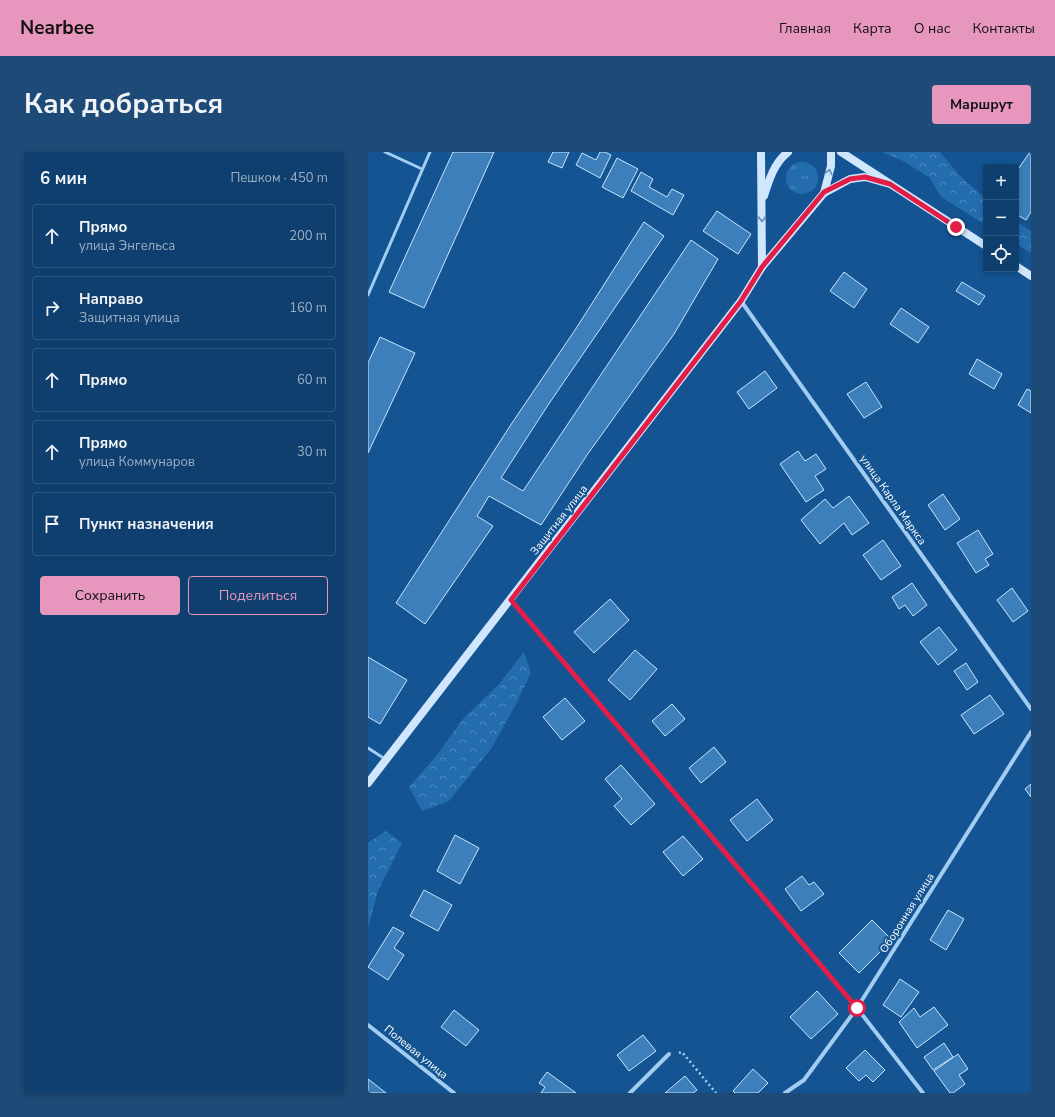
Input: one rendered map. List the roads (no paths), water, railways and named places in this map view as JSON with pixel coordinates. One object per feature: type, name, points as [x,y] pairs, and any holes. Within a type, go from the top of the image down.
[{"type":"street","points":[[761,152],[762,267]]},
{"type":"street","points":[[762,202],[772,171],[783,156],[788,152]]},
{"type":"street","points":[[824,192],[831,166],[831,152]]},
{"type":"street","points":[[841,152],[983,244]]},
{"type":"street","points":[[824,192],[850,179],[865,177],[890,184]]},
{"type":"street","name":"Защитная улица","points":[[368,783],[741,301],[762,267],[824,192]]},
{"type":"street","points":[[1019,268],[1031,276]]},
{"type":"street","name":"улица Карла Маркса","points":[[741,301],[1031,710]]},
{"type":"street","points":[[511,600],[857,1008],[923,1093]]},
{"type":"street","name":"Оборонная улица","points":[[785,1093],[804,1080],[857,1008],[1031,732]]},
{"type":"street","name":"Полевая улица","points":[[368,1025],[454,1093]]},
{"type":"street","points":[[630,1093],[669,1054]]},
{"type":"lane","points":[[385,152],[422,169]]},
{"type":"lane","points":[[368,295],[430,152]]},
{"type":"lane","points":[[368,748],[387,759]]}]
